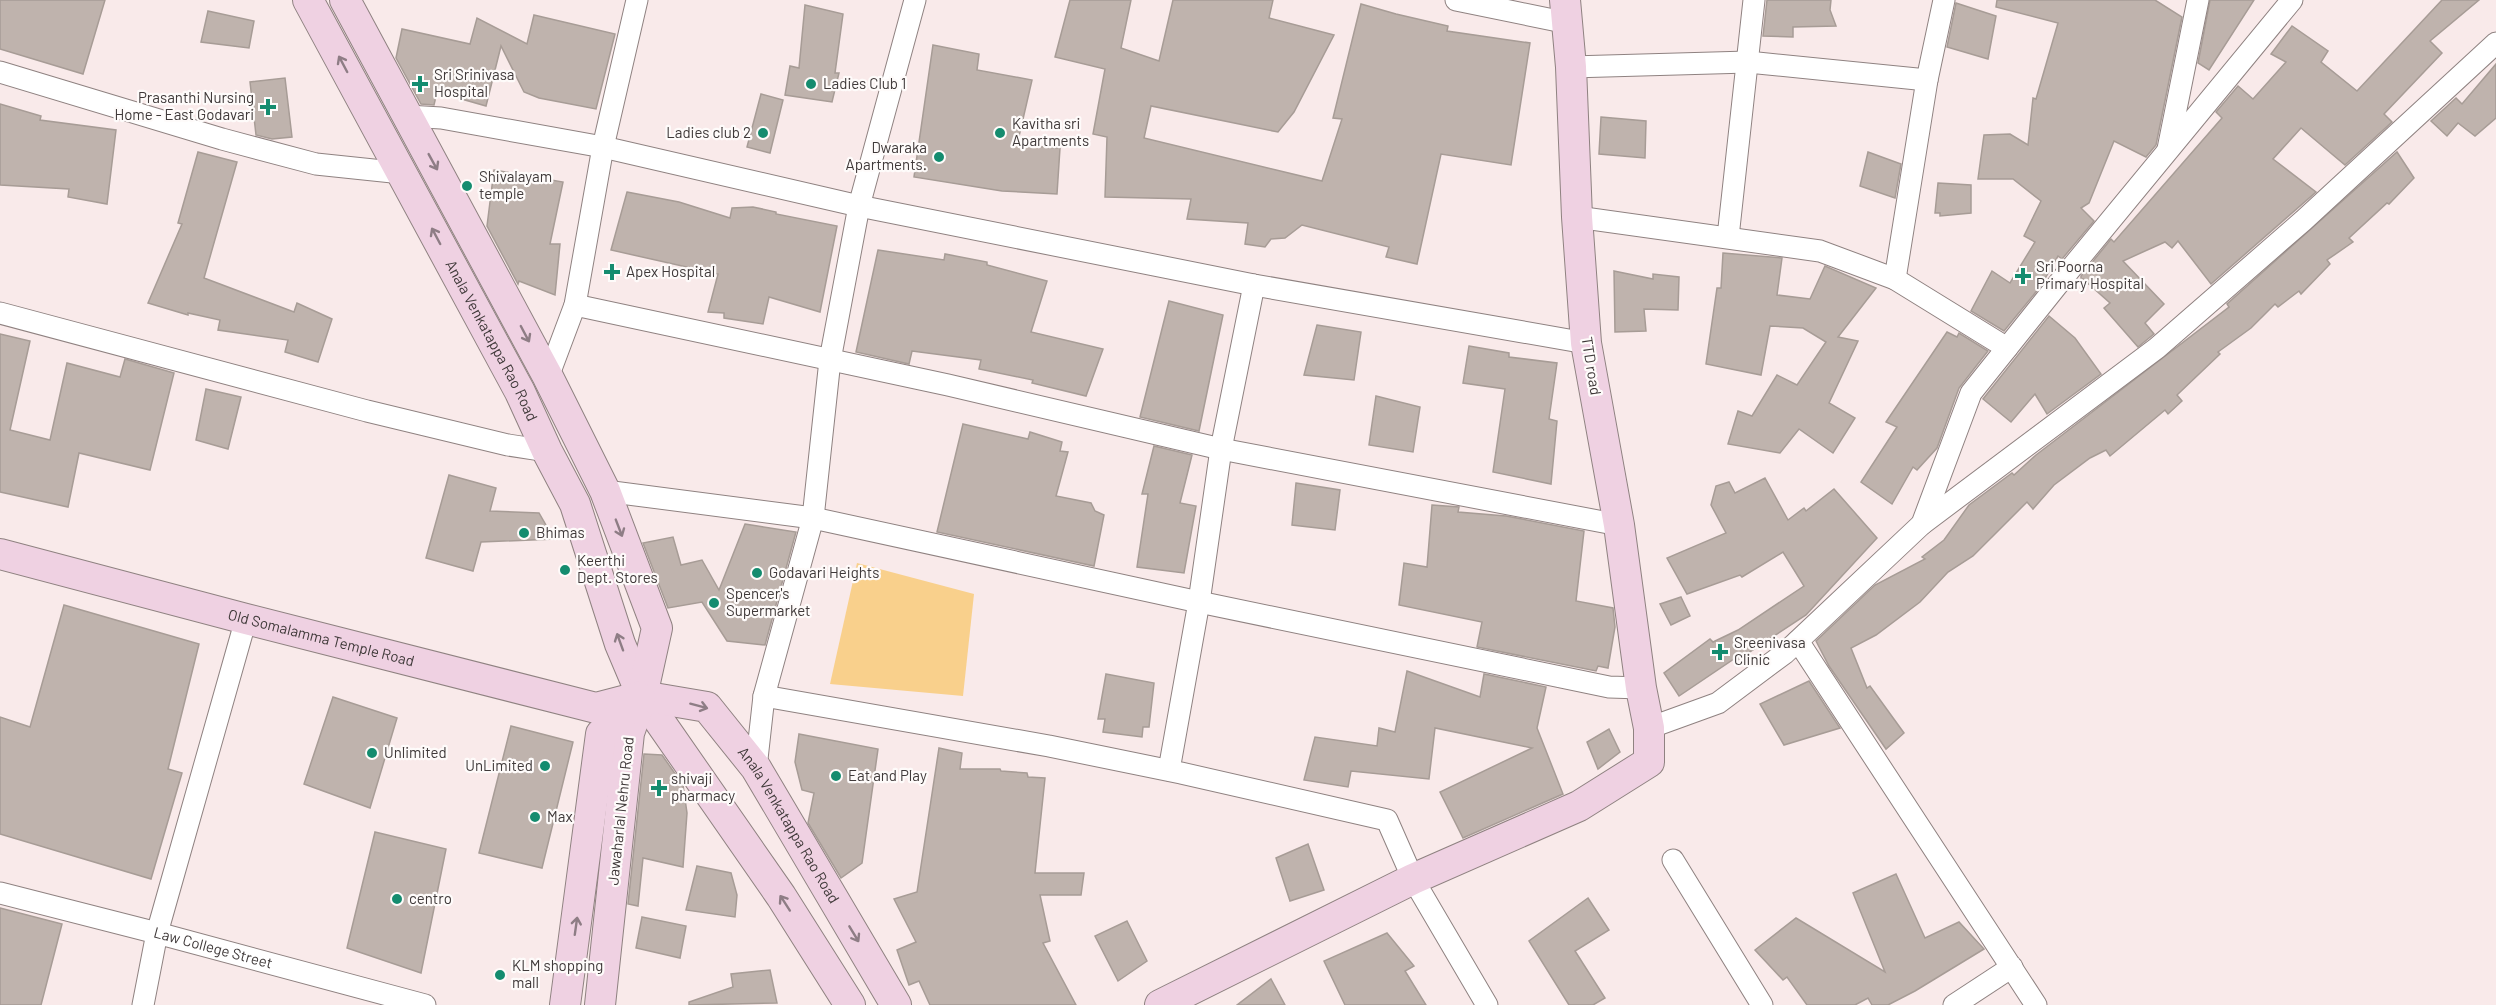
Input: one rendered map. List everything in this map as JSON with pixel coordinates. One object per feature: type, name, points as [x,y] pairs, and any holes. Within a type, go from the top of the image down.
[{"type":"main road","name":"Anala Venkatappa Rao Road","points":[[308,0],[520,392],[575,504],[620,644],[642,696],[781,896],[850,1005]]},
{"type":"main road","points":[[345,0],[549,377],[604,490],[657,628],[642,696]]},
{"type":"main road","name":"TTD road","points":[[1413,879],[1579,806],[1649,762],[1649,728],[1641,688],[1619,525],[1586,343],[1566,11]]},
{"type":"main road","name":"Old Somalamma Temple Road","points":[[0,554],[596,708],[642,696]]},
{"type":"main road","name":"Anala Venkatappa Rao Road","points":[[642,696],[707,707],[756,768],[896,1005]]},
{"type":"main road","name":"Jawaharlal Nehru Road","points":[[565,1005],[601,734],[642,696]]},
{"type":"main road","name":"Jawaharlal Nehru Road","points":[[600,1005],[629,733],[642,696]]},
{"type":"main road","points":[[1175,1002],[1413,879]]},
{"type":"street","points":[[549,377],[575,305],[603,147],[637,0]]},
{"type":"street","points":[[756,768],[764,696],[813,518],[830,360],[859,206],[915,0]]},
{"type":"street","points":[[1456,0],[1566,11]]},
{"type":"street","points":[[1728,237],[1754,0]]},
{"type":"street","points":[[1895,279],[1927,80],[1944,0]]},
{"type":"street","points":[[1922,524],[1971,393],[2292,0]]},
{"type":"street","points":[[2167,152],[2195,1]]},
{"type":"street","points":[[1649,728],[1718,703],[1798,641],[1922,524],[2157,348],[2304,220],[2496,43]]},
{"type":"street","points":[[1571,67],[1748,62],[1927,80]]},
{"type":"street","points":[[0,72],[222,139],[316,164],[402,173]]},
{"type":"street","points":[[407,116],[441,118],[603,147],[859,206],[1254,285],[1586,343]]},
{"type":"street","points":[[1577,217],[1820,251],[1895,279],[2007,348]]},
{"type":"street","points":[[1169,770],[1199,602],[1221,449],[1254,285]]},
{"type":"street","points":[[575,305],[948,385],[1221,449],[1619,525]]},
{"type":"street","points":[[0,313],[367,411],[508,445],[547,451]]},
{"type":"street","points":[[604,490],[813,518],[1199,602],[1609,687],[1641,688]]},
{"type":"street","points":[[143,1005],[158,933],[246,619]]},
{"type":"street","points":[[1798,641],[2036,1005]]},
{"type":"street","points":[[764,696],[1049,746],[1169,770],[1387,820],[1413,879],[1487,1005]]},
{"type":"street","points":[[1673,860],[1762,1005]]},
{"type":"street","name":"Law College Street","points":[[0,893],[425,1005]]},
{"type":"street","points":[[1954,1005],[2012,967]]},
{"type":"shaded area","points":[[857,563],[974,594],[963,696],[830,684]]},
{"type":"building","points":[[0,0],[105,0],[83,74],[0,49]]},
{"type":"building","points":[[1070,0],[1131,0],[1121,48],[1159,61],[1173,0],[1273,0],[1269,18],[1334,35],[1294,112],[1278,132],[1151,106],[1144,138],[1322,181],[1342,119],[1333,118],[1361,4],[1448,26],[1447,31],[1530,43],[1511,165],[1441,154],[1417,264],[1386,257],[1389,247],[1302,225],[1285,238],[1271,239],[1265,247],[1245,244],[1248,223],[1187,219],[1191,199],[1105,197],[1107,137],[1093,134],[1105,69],[1055,57]]},
{"type":"building","points":[[1767,0],[1831,0],[1830,10],[1836,26],[1793,27],[1793,37],[1763,36]]},
{"type":"building","points":[[1997,0],[2155,0],[2182,17],[2156,145],[2146,157],[2114,141],[2089,203],[2081,208],[2094,221],[2062,259],[2058,256],[2040,287],[2004,331],[1971,311],[1992,271],[2010,283],[2035,242],[2024,236],[2041,201],[2013,179],[1978,179],[1984,135],[2010,134],[2028,145],[2033,98],[2036,99],[2058,23],[1996,7]]},
{"type":"building","points":[[2210,0],[2254,0],[2209,70],[2198,63]]},
{"type":"building","points":[[2442,0],[2479,0],[2430,41],[2442,53],[2384,114],[2392,122],[2345,165],[2301,128],[2273,159],[2316,192],[2211,284],[2178,241],[2172,248],[2165,242],[2123,261],[2164,304],[2145,323],[2154,334],[2138,347],[2104,308],[2110,303],[2083,279],[2081,280],[2081,276],[2111,239],[2114,242],[2222,118],[2216,112],[2238,86],[2253,99],[2286,62],[2271,54],[2292,26],[2328,51],[2321,62],[2357,91]]},
{"type":"building","points":[[1956,3],[1996,16],[1988,59],[1947,47]]},
{"type":"building","points":[[805,5],[843,14],[835,73],[839,73],[832,102],[785,95],[790,66],[799,68]]},
{"type":"building","points":[[208,11],[254,21],[249,48],[201,42]]},
{"type":"building","points":[[534,15],[615,34],[596,109],[539,98],[524,92],[501,46],[486,106],[437,92],[434,105],[421,104],[396,58],[402,29],[470,44],[477,18],[527,44]]},
{"type":"building","points":[[933,45],[979,54],[977,70],[1032,80],[1017,145],[1060,148],[1057,194],[1002,191],[914,177]]},
{"type":"building","points":[[2496,64],[2496,118],[2475,136],[2458,123],[2447,136],[2431,121],[2456,98],[2462,104]]},
{"type":"building","points":[[285,78],[292,137],[272,139],[256,135],[250,82]]},
{"type":"building","name":"Ladies club 2","points":[[761,94],[783,100],[770,153],[747,147]]},
{"type":"building","points":[[0,104],[41,116],[40,120],[116,130],[107,204],[68,197],[69,189],[0,185]]},
{"type":"building","points":[[1601,117],[1646,121],[1645,158],[1599,154]]},
{"type":"building","points":[[198,152],[237,162],[204,278],[294,312],[297,303],[332,319],[318,362],[285,352],[288,340],[218,330],[220,320],[188,313],[188,315],[148,303],[182,224],[178,223]]},
{"type":"building","points":[[1868,152],[1901,164],[1895,198],[1860,186]]},
{"type":"building","points":[[2397,152],[2414,178],[2389,204],[2387,203],[2349,238],[2353,242],[2327,260],[2330,264],[2301,294],[2299,291],[2278,307],[2275,304],[2251,328],[2218,352],[2220,354],[2177,395],[2182,401],[2168,414],[2165,410],[2110,456],[2106,450],[2090,458],[2054,485],[2033,509],[2027,502],[1973,556],[1948,572],[1920,602],[1876,635],[1851,648],[1867,688],[1870,686],[1904,733],[1886,749],[1829,666],[1816,641],[1875,585],[1925,559],[1922,557],[1944,540],[1969,505],[2012,473],[2014,475],[2036,455],[2229,307],[2227,304]]},
{"type":"building","points":[[494,170],[563,182],[550,244],[560,244],[555,295],[519,281],[518,284],[487,226]]},
{"type":"building","points":[[1938,183],[1971,185],[1971,213],[1940,216],[1940,213],[1935,213]]},
{"type":"building","points":[[627,192],[679,202],[730,218],[732,208],[753,207],[837,226],[820,312],[769,297],[763,324],[724,318],[724,313],[708,312],[718,274],[611,250]]},
{"type":"building","points":[[878,250],[944,260],[945,254],[987,262],[987,265],[1047,281],[1031,332],[1103,349],[1086,396],[1032,383],[1033,380],[979,369],[981,360],[912,351],[909,364],[856,352]]},
{"type":"building","points":[[1723,253],[1782,258],[1777,295],[1810,299],[1825,266],[1876,288],[1838,337],[1858,341],[1829,403],[1855,418],[1833,453],[1799,429],[1780,453],[1728,444],[1738,411],[1752,416],[1777,375],[1797,385],[1826,342],[1803,328],[1770,326],[1761,375],[1706,364],[1717,288],[1721,288]]},
{"type":"building","points":[[1614,271],[1653,279],[1653,274],[1679,277],[1678,310],[1644,309],[1646,331],[1615,332]]},
{"type":"building","points":[[1169,301],[1223,315],[1199,431],[1140,417]]},
{"type":"building","points":[[2049,316],[2075,338],[2101,374],[2047,414],[2035,394],[2011,422],[1983,399]]},
{"type":"building","points":[[1317,325],[1361,332],[1354,380],[1304,375]]},
{"type":"building","points":[[1947,332],[1957,337],[1959,333],[1988,351],[1959,388],[1937,448],[1917,470],[1913,467],[1892,504],[1861,482],[1897,427],[1886,422]]},
{"type":"building","points":[[0,334],[30,341],[10,430],[50,440],[67,363],[120,377],[125,359],[174,373],[150,470],[79,453],[68,507],[0,492]]},
{"type":"building","points":[[1469,346],[1509,353],[1509,357],[1557,363],[1549,419],[1557,421],[1551,484],[1493,472],[1505,389],[1463,383]]},
{"type":"building","points":[[206,389],[241,397],[228,449],[196,440]]},
{"type":"building","points":[[1376,396],[1420,407],[1413,452],[1369,445]]},
{"type":"building","points":[[963,424],[1028,439],[1030,432],[1062,442],[1060,451],[1068,452],[1056,496],[1091,503],[1095,511],[1104,515],[1094,566],[937,532]]},
{"type":"building","points":[[1154,446],[1192,455],[1180,503],[1196,506],[1184,573],[1137,567],[1148,494],[1142,494]]},
{"type":"building","points":[[449,475],[496,488],[490,511],[539,513],[554,539],[481,542],[473,571],[426,558]]},
{"type":"building","points":[[1765,478],[1788,520],[1804,508],[1806,511],[1834,489],[1877,538],[1806,615],[1679,696],[1664,673],[1710,639],[1713,642],[1738,630],[1804,586],[1783,552],[1742,577],[1740,575],[1687,594],[1667,558],[1726,533],[1711,505],[1716,486],[1729,482],[1735,493]]},
{"type":"building","points":[[1296,483],[1340,490],[1335,530],[1292,525]]},
{"type":"building","points":[[1432,505],[1459,507],[1458,512],[1506,516],[1584,531],[1576,601],[1613,608],[1615,627],[1608,668],[1598,666],[1596,671],[1477,647],[1482,622],[1399,605],[1404,563],[1427,567]]},
{"type":"building","name":"Godavari Heights","points":[[745,524],[796,532],[765,645],[727,641],[702,602],[668,608],[643,543],[673,537],[681,565],[702,560],[719,590]]},
{"type":"building","points":[[1681,597],[1690,616],[1671,625],[1660,604]]},
{"type":"building","points":[[64,605],[199,644],[168,769],[182,773],[151,879],[0,834],[0,717],[30,727]]},
{"type":"building","points":[[1407,671],[1480,697],[1484,674],[1546,687],[1537,728],[1563,794],[1463,838],[1440,792],[1532,748],[1435,728],[1429,779],[1351,771],[1348,787],[1304,780],[1315,737],[1377,746],[1379,728],[1395,732]]},
{"type":"building","points":[[1106,674],[1154,683],[1149,727],[1143,727],[1142,737],[1103,732],[1105,719],[1098,719]]},
{"type":"building","points":[[1809,681],[1840,728],[1784,745],[1760,704]]},
{"type":"building","points":[[333,697],[397,718],[370,808],[304,784]]},
{"type":"building","points":[[511,726],[573,742],[542,868],[479,853]]},
{"type":"building","points":[[1609,729],[1620,752],[1598,769],[1587,742]]},
{"type":"building","name":"Eat and Play","points":[[799,734],[878,749],[862,863],[841,878],[808,823],[814,793],[802,790],[795,762]]},
{"type":"building","points":[[939,748],[962,753],[960,769],[1000,769],[1001,771],[1027,773],[1028,777],[1045,778],[1035,873],[1084,873],[1081,895],[1040,895],[1050,941],[1043,943],[1076,1005],[930,1005],[919,981],[909,985],[897,950],[916,942],[894,899],[917,892]]},
{"type":"building","points":[[644,754],[662,755],[683,785],[687,813],[683,867],[643,858],[638,906],[628,904]]},
{"type":"building","name":"centro","points":[[375,832],[446,849],[421,973],[347,948]]},
{"type":"building","points":[[1308,844],[1324,890],[1290,901],[1276,858]]},
{"type":"building","points":[[697,866],[731,873],[737,895],[735,917],[686,910]]},
{"type":"building","points":[[1896,874],[1925,938],[1959,922],[1984,949],[1888,1005],[1872,1005],[1868,998],[1855,1005],[1807,1005],[1787,977],[1783,980],[1755,950],[1796,918],[1885,972],[1853,893]]},
{"type":"building","points":[[1588,898],[1609,930],[1575,951],[1605,998],[1593,1005],[1569,1005],[1529,941]]},
{"type":"building","points":[[0,908],[62,924],[41,1005],[0,1005]]},
{"type":"building","points":[[642,917],[686,926],[680,958],[636,948]]},
{"type":"building","points":[[1127,921],[1147,961],[1118,981],[1095,936]]},
{"type":"building","points":[[1387,933],[1414,966],[1405,971],[1426,1005],[1345,1005],[1324,961]]},
{"type":"building","points":[[770,970],[777,1003],[689,1005],[689,1002],[733,987],[731,974]]},
{"type":"building","points":[[1271,979],[1285,1005],[1237,1005]]},
{"type":"place","name":"Sri Srinivasa Hospital","points":[[420,84]]},
{"type":"place","name":"Ladies Club 1","points":[[811,84]]},
{"type":"place","name":"Prasanthi Nursing Home - East Godavari","points":[[268,107]]},
{"type":"place","name":"Ladies club 2","points":[[763,133]]},
{"type":"place","name":"Kavitha sri Apartments","points":[[1000,133]]},
{"type":"place","name":"Dwaraka Apartments.","points":[[939,157]]},
{"type":"place","name":"Shivalayam temple","points":[[467,186]]},
{"type":"place","name":"Apex Hospital","points":[[612,272]]},
{"type":"place","name":"Sri Poorna Primary Hospital","points":[[2023,276]]},
{"type":"place","name":"Bhimas","points":[[524,533]]},
{"type":"place","name":"Keerthi Dept. Stores","points":[[565,570]]},
{"type":"place","name":"Godavari Heights","points":[[757,573]]},
{"type":"place","name":"Spencer's Supermarket","points":[[714,603]]},
{"type":"place","name":"Sreenivasa Clinic","points":[[1720,652]]},
{"type":"place","name":"Unlimited","points":[[372,753]]},
{"type":"place","name":"UnLimited","points":[[545,766]]},
{"type":"place","name":"Eat and Play","points":[[836,776]]},
{"type":"place","name":"shivaji pharmacy","points":[[659,788]]},
{"type":"place","name":"Max","points":[[535,817]]},
{"type":"place","name":"centro","points":[[397,899]]},
{"type":"place","name":"KLM shopping mall","points":[[500,975]]}]
